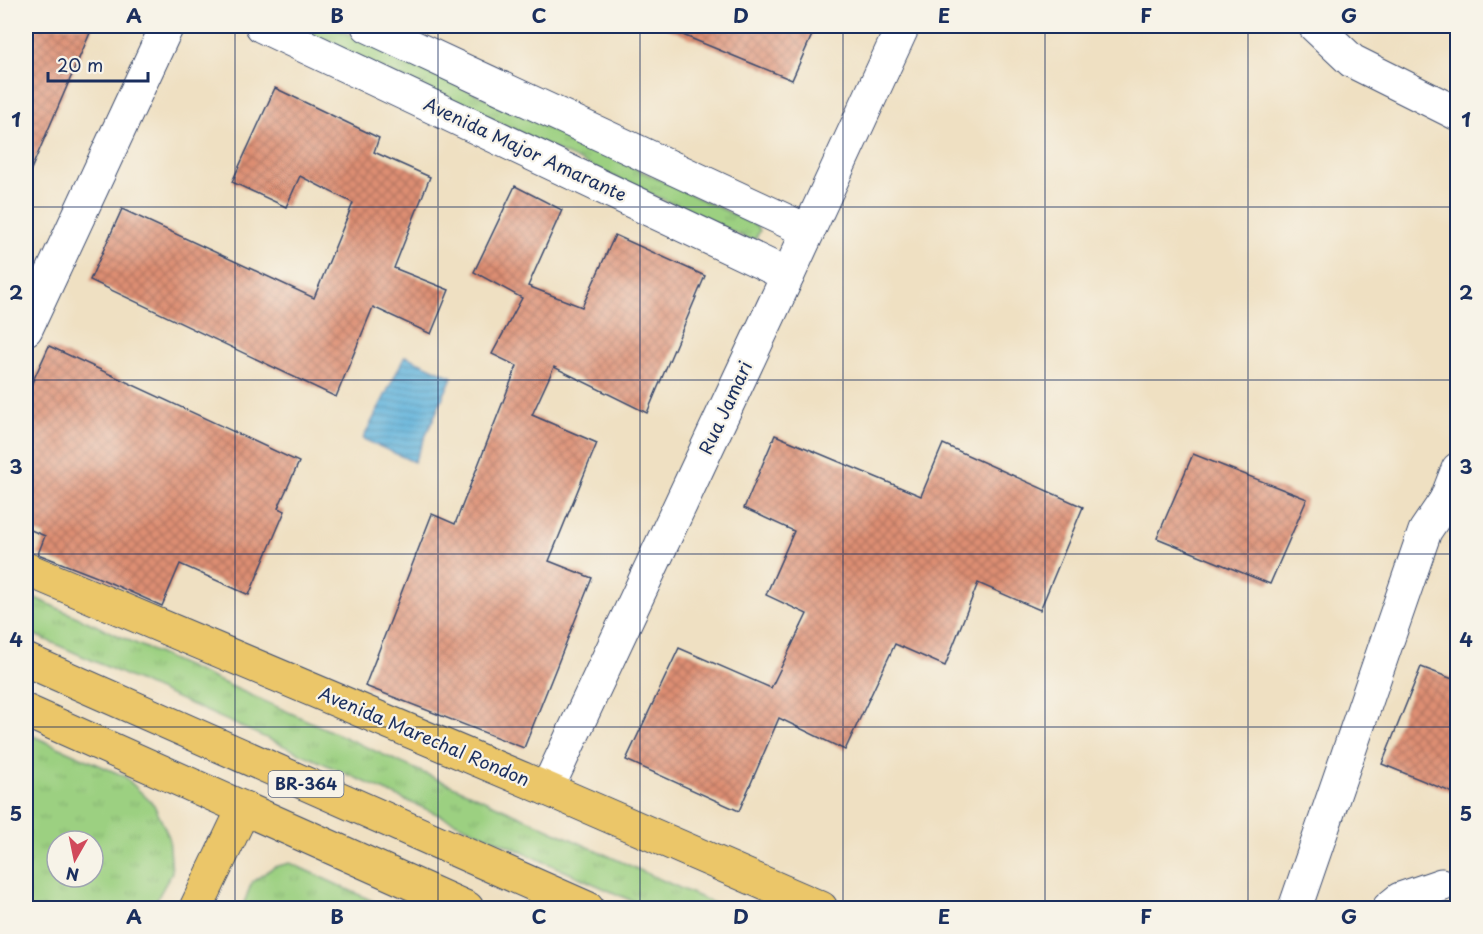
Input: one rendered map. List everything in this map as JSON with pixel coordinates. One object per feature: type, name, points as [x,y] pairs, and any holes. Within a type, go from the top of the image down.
[{"type":"main road","name":"Avenida Marechal Rondon","points":[[26,569],[547,789],[821,909]]},
{"type":"main road","name":"BR-364","points":[[26,660],[587,909]]},
{"type":"main road","name":"BR-364","points":[[26,711],[467,909]]},
{"type":"main road","points":[[244,808],[273,803],[307,809],[322,808],[333,806],[342,800]]},
{"type":"main road","name":"BR-364","points":[[196,909],[244,808]]},
{"type":"street","points":[[26,330],[167,26]]},
{"type":"street","name":"Avenida Major Amarante","points":[[262,26],[788,276]]},
{"type":"street","points":[[368,26],[808,231]]},
{"type":"street","name":"Rua Jamari","points":[[547,789],[903,26]]},
{"type":"street","points":[[1315,26],[1352,61],[1458,114]]},
{"type":"street","points":[[1295,909],[1425,531],[1452,498],[1458,468]]},
{"type":"street","points":[[1389,909],[1400,899],[1441,885]]},
{"type":"green space","points":[[290,26],[331,26],[752,223],[760,231],[755,239],[748,239]]},
{"type":"green space","points":[[26,594],[724,908],[648,908],[26,631]]},
{"type":"green space","points":[[26,733],[124,776],[154,805],[169,837],[172,872],[152,908],[26,908]]},
{"type":"green space","points":[[290,863],[388,908],[242,908],[252,882],[274,867]]},
{"type":"water","points":[[405,356],[452,377],[414,462],[363,439]]},
{"type":"building","points":[[26,26],[93,26],[26,181]]},
{"type":"building","points":[[661,26],[816,26],[792,80]]},
{"type":"building","points":[[275,88],[379,138],[374,152],[430,177],[394,268],[449,290],[431,334],[373,307],[336,397],[90,280],[122,209],[314,298],[353,203],[300,176],[286,207],[232,182]]},
{"type":"building","points":[[515,186],[562,210],[528,286],[582,307],[615,235],[705,276],[647,413],[554,367],[532,415],[597,443],[549,561],[592,578],[524,748],[365,686],[432,514],[455,524],[517,366],[492,354],[522,298],[474,272]]},
{"type":"building","points":[[49,346],[299,462],[278,508],[285,511],[249,595],[180,564],[162,606],[38,554],[45,536],[26,528],[26,396]]},
{"type":"building","points":[[775,435],[921,496],[943,444],[1083,507],[1040,610],[978,583],[945,666],[895,644],[845,750],[779,718],[739,811],[626,760],[679,648],[771,688],[807,614],[766,595],[794,531],[744,508]]},
{"type":"building","points":[[1193,454],[1307,499],[1270,584],[1157,538]]},
{"type":"building","points":[[1421,667],[1458,681],[1458,795],[1382,764]]}]
